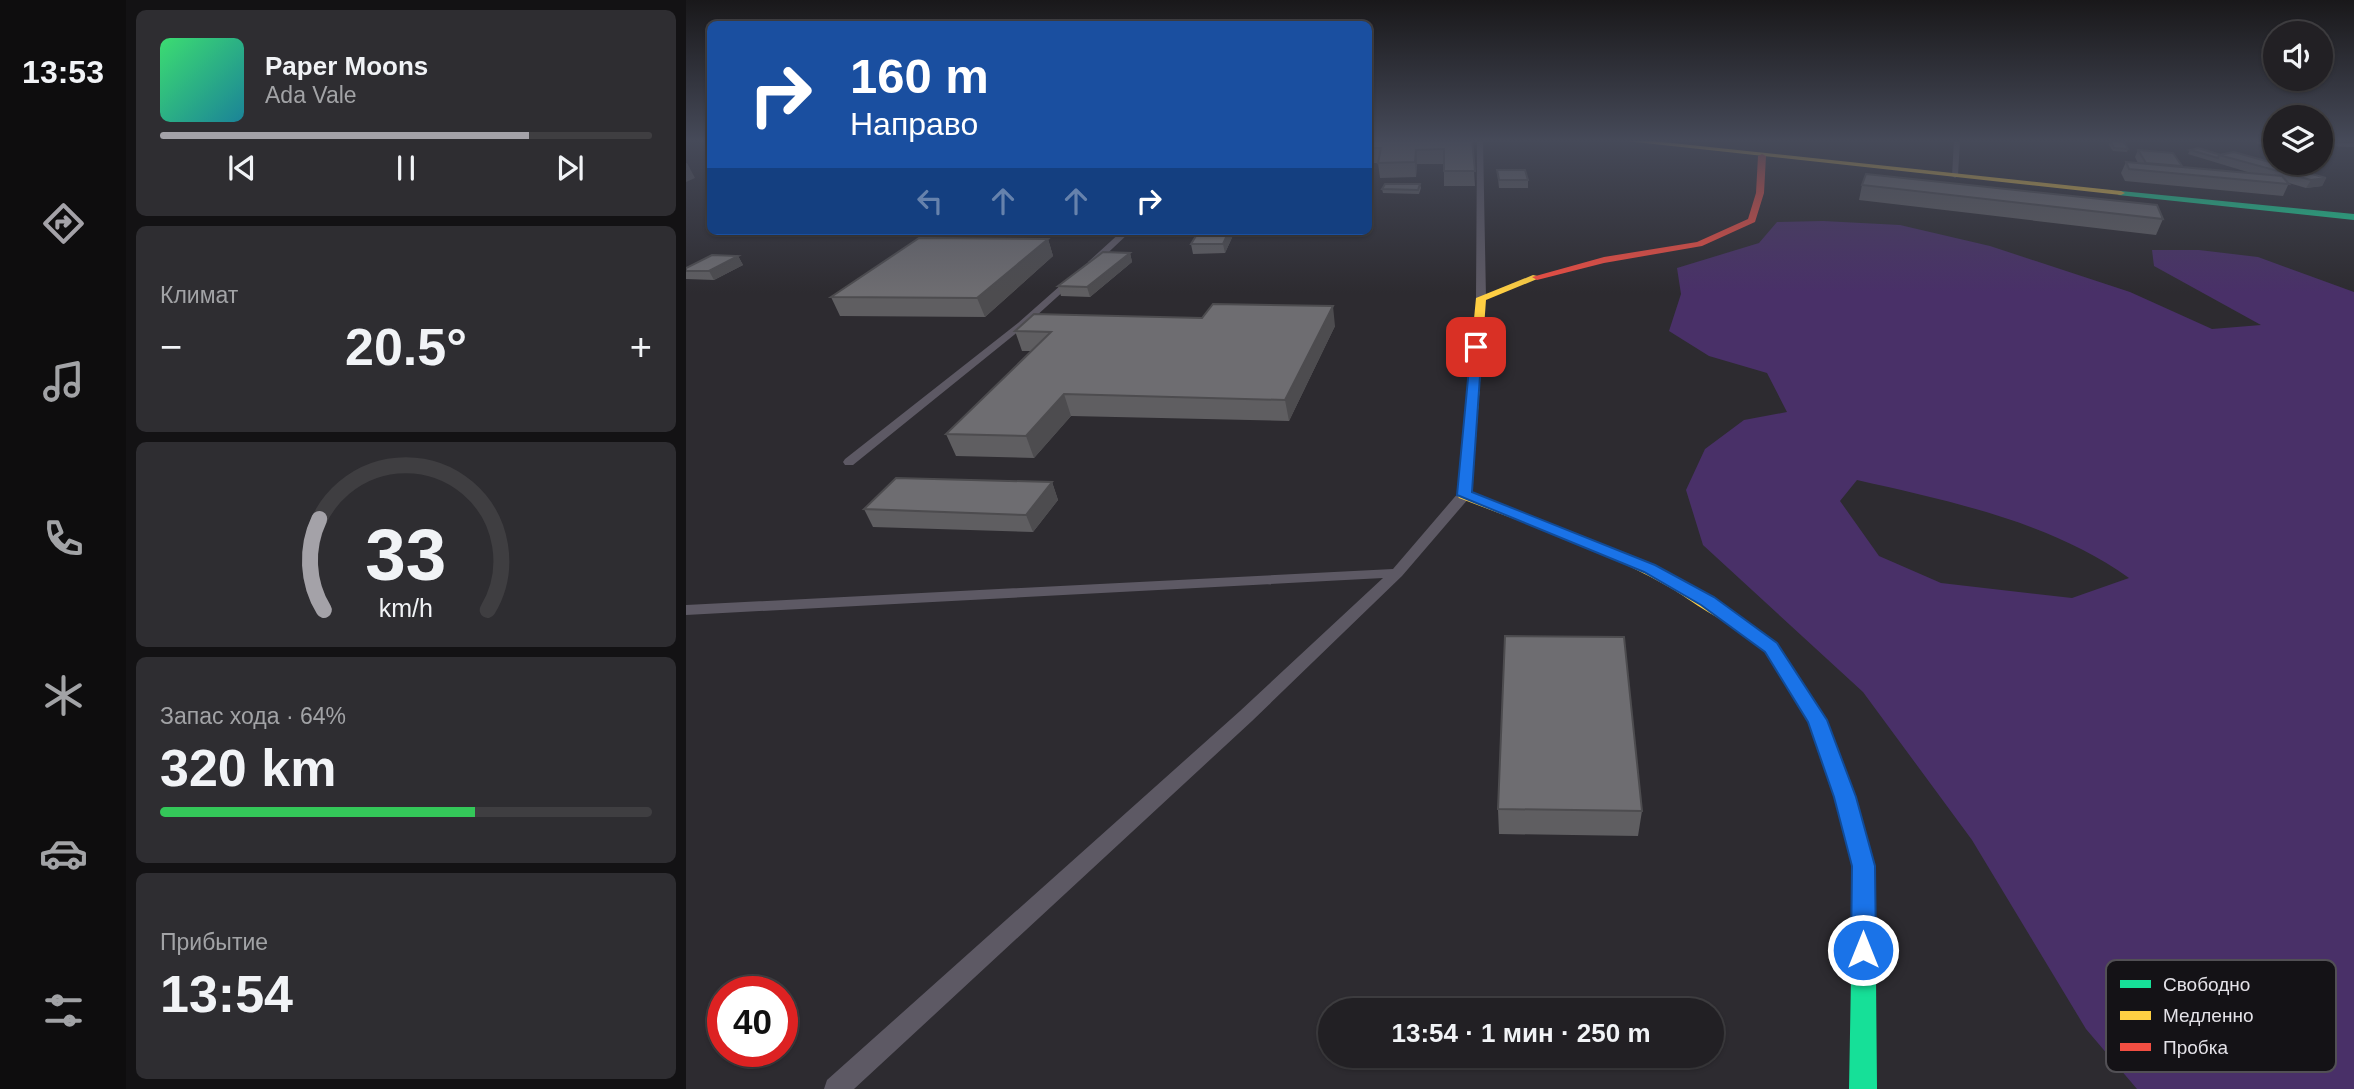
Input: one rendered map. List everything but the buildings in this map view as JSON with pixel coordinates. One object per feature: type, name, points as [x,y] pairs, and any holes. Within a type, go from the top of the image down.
[{"type":"street","points":[[1760,191],[1752,220],[1699,244],[1604,260],[1521,281],[1480,298],[1464,495],[1649,568],[1707,601],[1771,648],[1817,720],[1845,797],[1864,866],[1863,1089]]},
{"type":"street","points":[[2099,191],[2354,217]]},
{"type":"lane","points":[[1480,191],[1480,298]]},
{"type":"lane","points":[[849,462],[1021,325],[1123,235]]},
{"type":"lane","points":[[836,1089],[1246,716],[1396,573],[1464,495]]},
{"type":"lane","points":[[686,610],[1396,573]]},
{"type":"shaded area","points":[[1823,221],[1900,225],[1990,246],[2130,292],[2212,329],[2261,325],[2154,266],[2152,250],[2199,250],[2258,257],[2354,292],[2354,1089],[2137,1089],[2123,1072],[2336,1072],[2336,960],[2106,960],[2106,1053],[2086,1029],[1972,840],[1863,692],[1703,545],[1686,490],[1705,449],[1744,420],[1787,412],[1767,373],[1709,356],[1669,331],[1681,294],[1677,268],[1759,243],[1777,222]],"holes":[[[1857,480],[1963,505],[2067,542],[2129,578],[2072,598],[1941,583],[1879,556],[1840,501]]]},
{"type":"traffic: fast","points":[[2121,193],[2354,217]]},
{"type":"traffic: fast","points":[[1735,621],[1771,648],[1817,720],[1845,797],[1864,866],[1863,1089]]},
{"type":"traffic: slow","points":[[2100,191],[2121,193]]},
{"type":"traffic: slow","points":[[1537,277],[1481,298],[1464,495],[1570,535],[1639,565],[1672,581],[1735,621]]},
{"type":"traffic: jam","points":[[1537,277],[1604,260],[1699,244],[1752,220],[1760,191]]},
{"type":"route","points":[[1476,347],[1464,495],[1649,568],[1707,601],[1771,648],[1817,720],[1845,797],[1864,866],[1863,950]]}]
